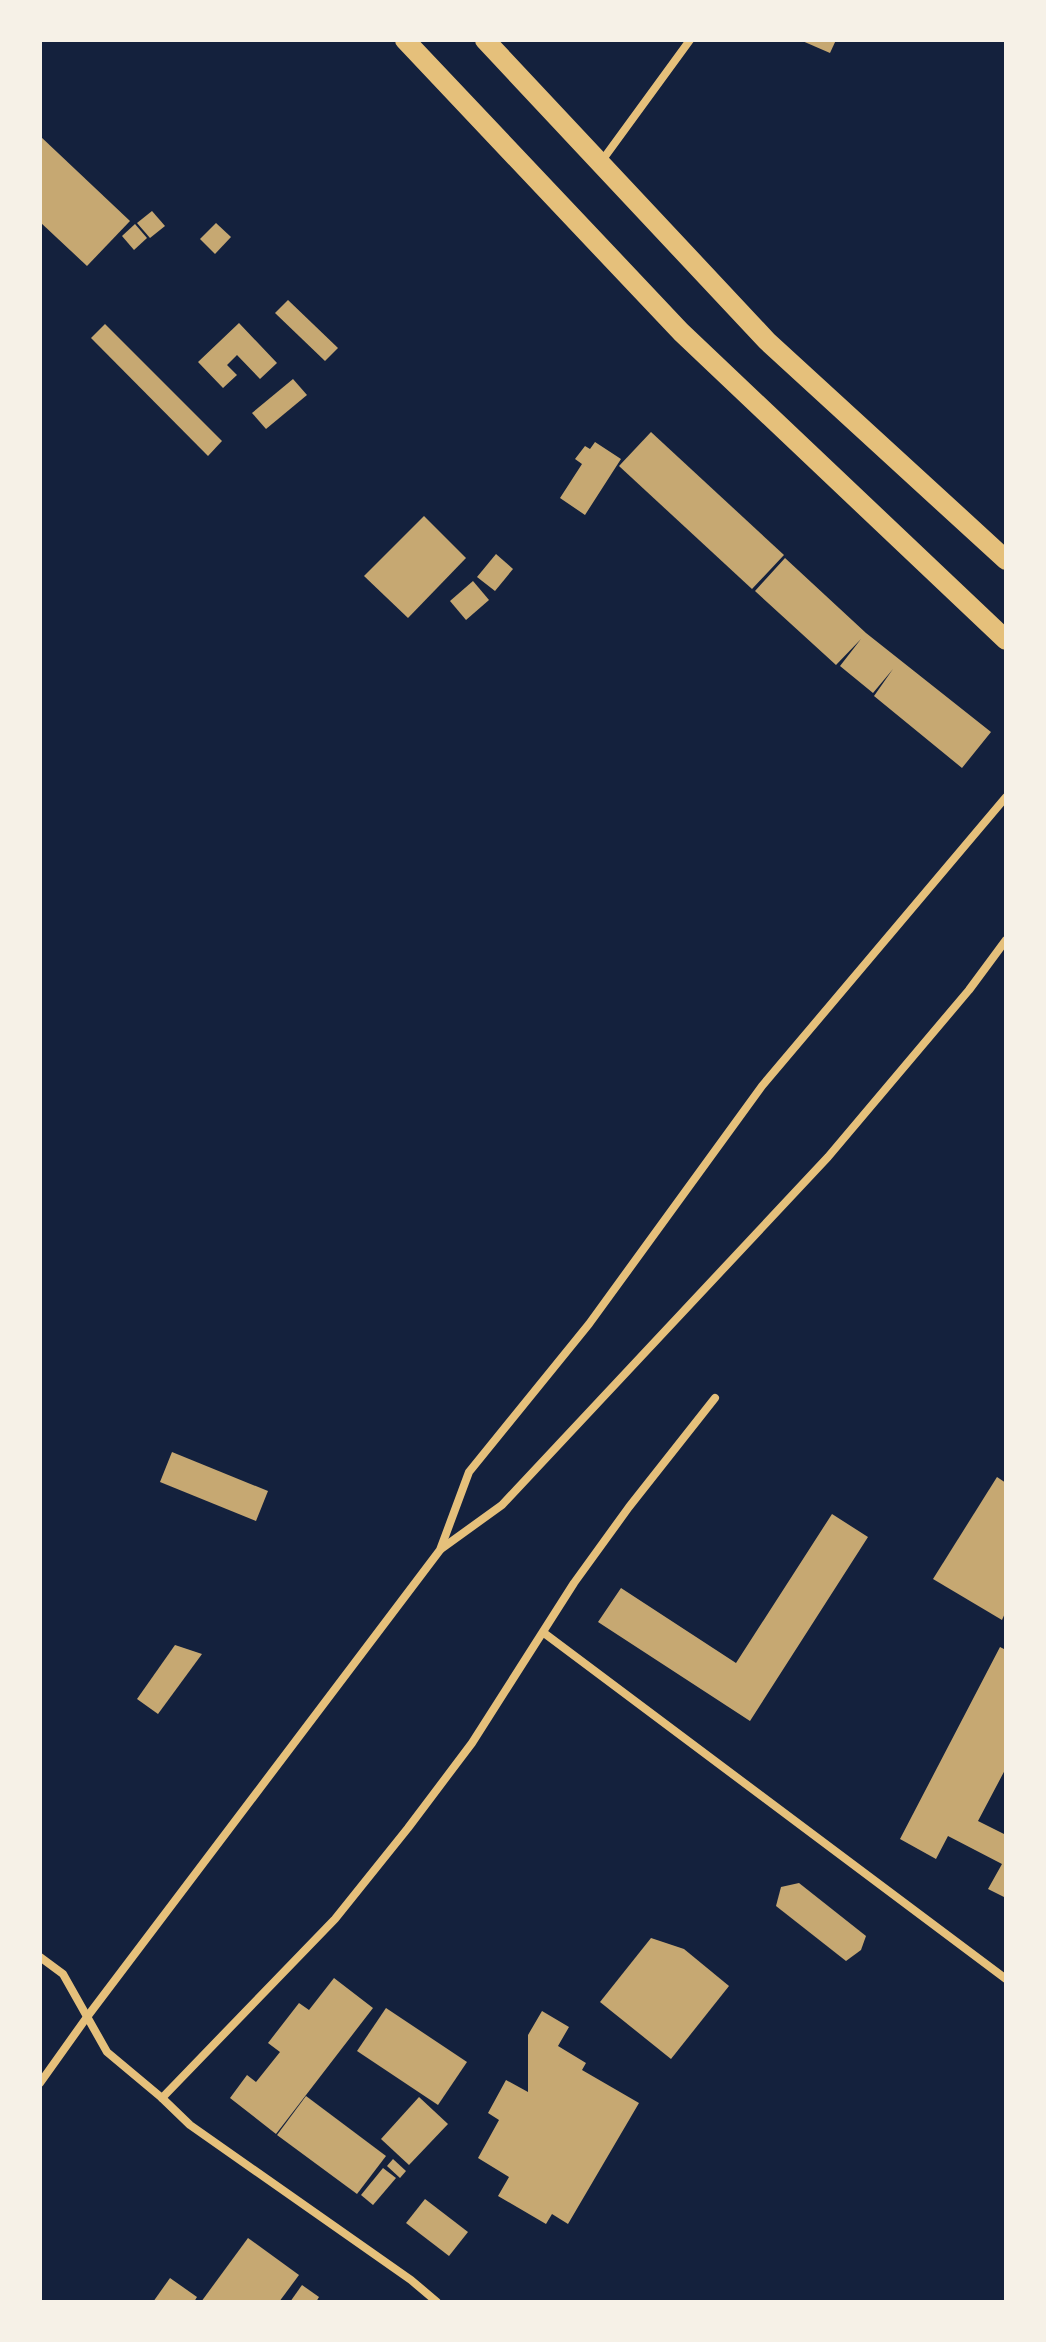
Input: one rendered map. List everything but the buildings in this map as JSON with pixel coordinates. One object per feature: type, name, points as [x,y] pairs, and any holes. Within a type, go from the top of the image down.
[{"type":"main road","points":[[405,40],[681,332],[1006,640]]},
{"type":"main road","points":[[485,40],[767,341],[1006,560]]},
{"type":"street","points":[[600,163],[690,40]]},
{"type":"street","points":[[40,2083],[440,1550],[469,1472],[589,1324],[762,1086],[1006,797]]},
{"type":"street","points":[[440,1550],[502,1505],[828,1157],[969,990],[1006,940]]},
{"type":"street","points":[[162,2098],[335,1919],[472,1743],[574,1583],[715,1398]]},
{"type":"street","points":[[544,1633],[1006,1979]]},
{"type":"street","points":[[40,1957],[63,1974],[107,2052],[200,2132],[411,2280],[437,2302]]}]
